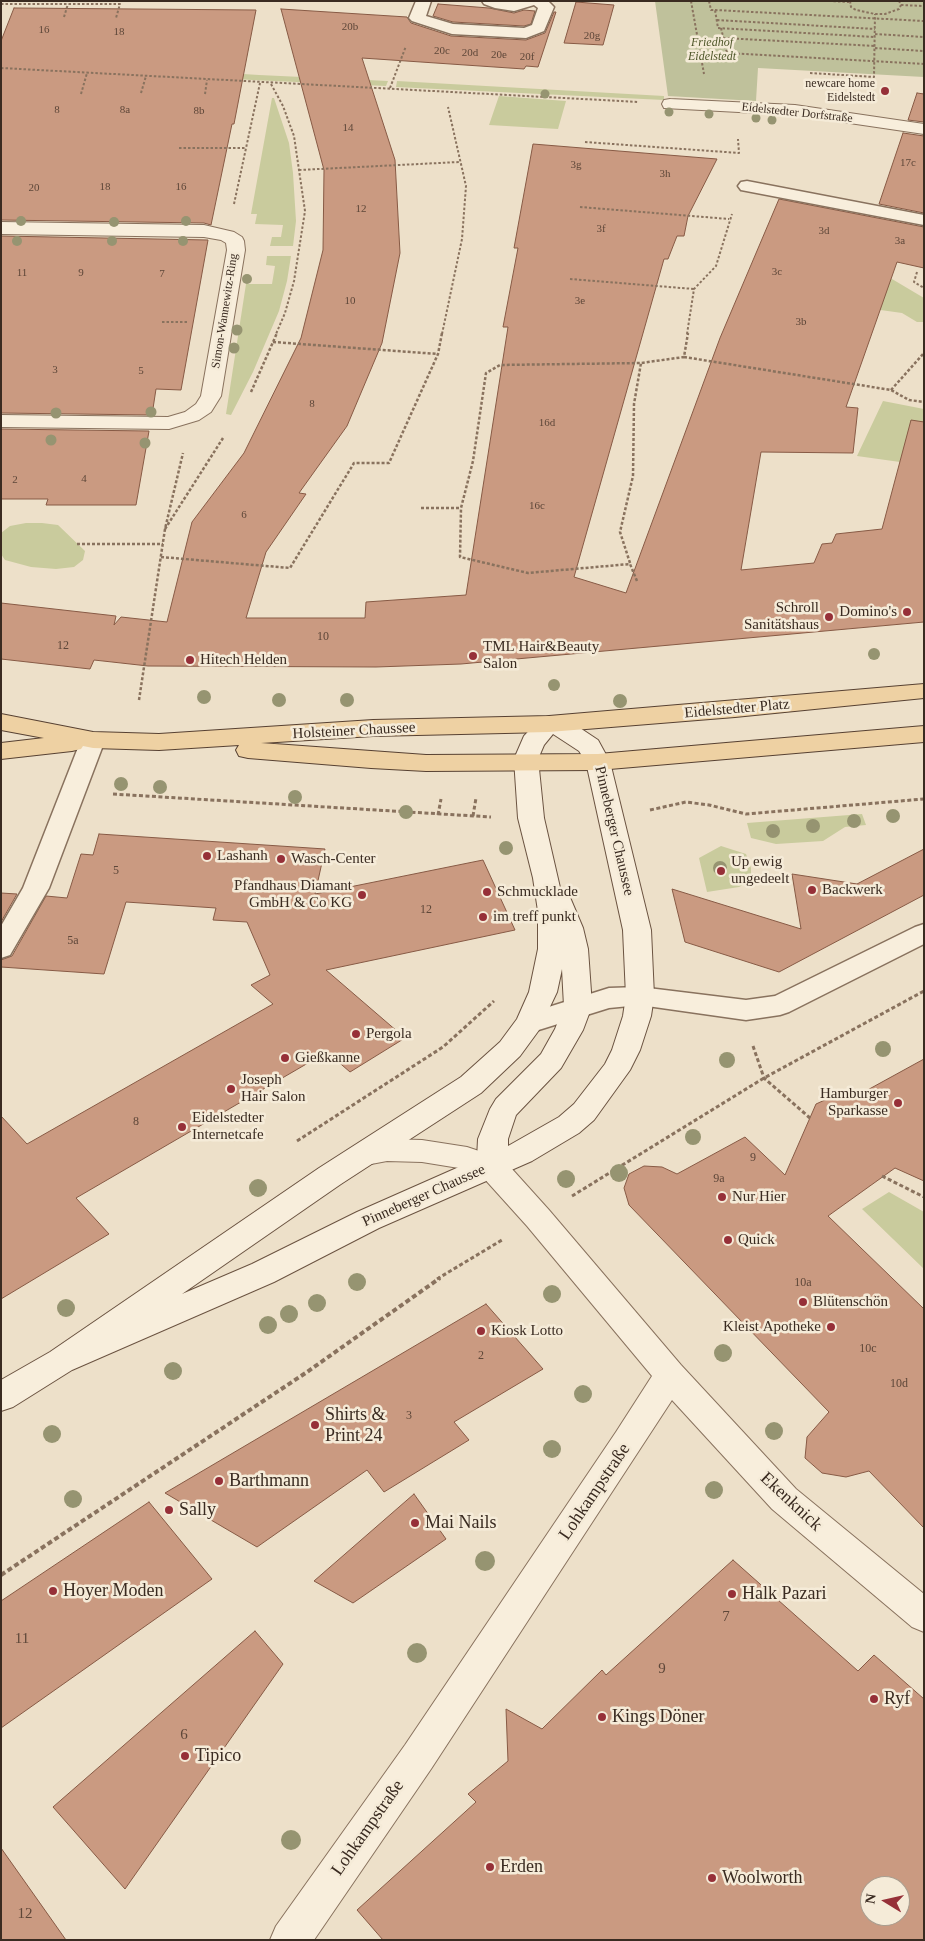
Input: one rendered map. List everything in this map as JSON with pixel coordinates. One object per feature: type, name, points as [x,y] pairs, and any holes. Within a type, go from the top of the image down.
[{"type":"main road","name":"Eidelstedter Platz","points":[[549,724],[924,691]]},
{"type":"main road","name":"Holsteiner Chaussee","points":[[1,722],[93,740],[159,742],[371,760],[525,763],[598,762]]},
{"type":"main road","name":"Holsteiner Chaussee","points":[[159,742],[373,728],[549,724]]},
{"type":"main road","points":[[598,762],[924,734]]},
{"type":"main road","name":"Holsteiner Chaussee","points":[[1,751],[8,752],[93,740]]},
{"type":"street","name":"Eidelstedter Dorfstraße","points":[[670,104],[795,110],[924,129]]},
{"type":"street","name":"Simon-Wannewitz-Ring","points":[[1,228],[198,230],[227,236],[234,241],[236,250],[211,396],[204,408],[192,416],[169,423],[1,421]]},
{"type":"street","name":"Pinneberger Chaussee","points":[[61,1360],[263,1274],[368,1220],[492,1167],[570,1125],[584,1112],[616,1070],[626,1050],[637,1016],[640,996],[636,930],[598,762],[590,746],[584,741],[568,731],[549,724]]},
{"type":"street","points":[[525,763],[534,742],[549,724]]},
{"type":"street","name":"Pinneberger Chaussee","points":[[1,1397],[61,1360],[330,1176],[471,1085],[510,1048],[529,1023],[543,992],[552,950],[552,911],[531,818],[525,763]]},
{"type":"street","points":[[492,1167],[493,1139],[500,1117],[506,1107],[551,1061],[569,1030],[578,1006],[576,966],[570,928],[563,907],[546,878]]},
{"type":"street","points":[[366,1154],[388,1150],[422,1151],[467,1158],[492,1167],[538,1218],[670,1375]]},
{"type":"street","name":"Ekenknick","points":[[670,1375],[784,1499],[924,1616]]},
{"type":"street","name":"Lohkampstraße","points":[[290,1940],[418,1757],[628,1442],[670,1375]]},
{"type":"lane","points":[[424,1],[417,18],[452,29],[526,34],[539,28],[546,7],[538,1]]},
{"type":"lane","points":[[489,1],[500,5],[514,6],[531,1]]},
{"type":"lane","points":[[747,186],[924,220]]},
{"type":"lane","points":[[1,949],[36,888],[93,740]]},
{"type":"lane","points":[[529,1023],[578,1006],[609,998],[640,996],[746,1010],[780,1005],[924,933]]},
{"type":"path","points":[[709,1],[711,10],[924,22]]},
{"type":"path","points":[[830,1],[849,2],[856,10],[875,14],[894,12],[900,9],[900,1]]},
{"type":"path","points":[[691,3],[705,79]]},
{"type":"path","points":[[1,4],[120,4],[116,18]]},
{"type":"path","points":[[64,17],[68,4]]},
{"type":"path","points":[[901,5],[924,6]]},
{"type":"path","points":[[715,10],[718,28],[924,37]]},
{"type":"path","points":[[810,73],[874,77],[875,14]]},
{"type":"path","points":[[390,88],[417,18]]},
{"type":"path","points":[[717,20],[875,29]]},
{"type":"path","points":[[721,28],[727,53],[924,64]]},
{"type":"path","points":[[722,38],[924,51]]},
{"type":"path","points":[[1,68],[670,104]]},
{"type":"path","points":[[81,94],[87,73]]},
{"type":"path","points":[[141,93],[146,76]]},
{"type":"path","points":[[204,94],[207,80]]},
{"type":"path","points":[[227,236],[260,83]]},
{"type":"path","points":[[161,557],[290,568],[354,464],[389,463],[438,354],[462,239],[466,186],[448,107]]},
{"type":"path","points":[[585,142],[739,153],[737,130],[755,108]]},
{"type":"path","points":[[179,148],[246,148]]},
{"type":"path","points":[[299,170],[459,162]]},
{"type":"path","points":[[684,357],[694,290],[716,266],[729,219],[747,186]]},
{"type":"path","points":[[580,207],[729,219]]},
{"type":"path","points":[[917,272],[914,282],[924,288]]},
{"type":"path","points":[[570,279],[694,290]]},
{"type":"path","points":[[162,322],[192,322]]},
{"type":"path","points":[[273,342],[438,354]]},
{"type":"path","points":[[892,390],[924,353]]},
{"type":"path","points":[[630,564],[528,573],[460,557],[461,508],[473,461],[486,373],[500,365],[641,363],[684,357],[892,390],[909,400],[924,402]]},
{"type":"path","points":[[637,581],[620,532],[633,476],[634,404],[641,363]]},
{"type":"path","points":[[139,700],[163,544],[192,416]]},
{"type":"path","points":[[421,508],[461,508]]},
{"type":"path","points":[[77,544],[163,544]]},
{"type":"path","points":[[74,790],[499,818]]},
{"type":"path","points":[[438,815],[441,796]]},
{"type":"path","points":[[473,816],[476,796]]},
{"type":"path","points":[[644,812],[686,802],[746,814],[924,799]]},
{"type":"path","points":[[490,817],[495,822]]},
{"type":"path","points":[[570,1198],[764,1078],[924,991]]},
{"type":"path","points":[[297,1140],[444,1047],[498,996]]},
{"type":"path","points":[[764,1078],[810,1118]]},
{"type":"path","points":[[882,1176],[924,1197]]},
{"type":"path","points":[[1,1576],[307,1372],[425,1287],[502,1240]]},
{"type":"green space","name":"Friedhof Eidelstedt","points":[[655,1],[924,1],[924,77],[758,68],[756,101],[668,96]]},
{"type":"green space","points":[[1,59],[388,81],[386,86],[252,80],[1,65]]},
{"type":"green space","points":[[397,81],[664,96],[664,100],[396,87]]},
{"type":"green space","points":[[499,96],[566,101],[558,129],[489,125]]},
{"type":"green space","points":[[272,98],[274,98],[289,143],[296,221],[293,246],[270,246],[272,237],[281,237],[283,225],[255,224],[257,214],[251,214]]},
{"type":"green space","points":[[267,256],[291,256],[287,281],[279,311],[253,372],[231,415],[226,414],[246,284],[272,284],[275,266],[266,265]]},
{"type":"green space","points":[[880,278],[892,279],[924,298],[924,322],[917,322],[902,313],[852,306]]},
{"type":"green space","points":[[883,401],[924,409],[924,435],[900,462],[857,456]]},
{"type":"green space","points":[[26,523],[58,525],[85,551],[83,560],[74,567],[56,569],[31,567],[5,560],[1,554],[1,533],[10,526]]},
{"type":"green space","points":[[862,814],[866,825],[845,827],[823,841],[776,844],[751,838],[747,823]]},
{"type":"green space","points":[[721,846],[746,854],[751,868],[751,876],[747,883],[739,887],[707,892],[699,858]]},
{"type":"green space","points":[[889,1192],[924,1212],[924,1269],[862,1209]]},
{"type":"building","points":[[576,2],[614,5],[603,45],[564,43]]},
{"type":"building","points":[[438,4],[489,8],[514,13],[524,10],[535,11],[531,24],[524,26],[453,22],[433,16]]},
{"type":"building","points":[[14,8],[256,10],[234,124],[232,124],[211,225],[204,223],[1,220],[1,41]]},
{"type":"building","points":[[281,9],[407,17],[411,23],[451,36],[526,40],[545,33],[554,12],[556,12],[538,67],[526,66],[524,69],[362,58],[395,160],[400,253],[382,343],[347,426],[299,493],[306,494],[266,552],[246,618],[365,618],[366,602],[466,595],[508,327],[503,327],[518,248],[514,248],[533,144],[717,159],[688,216],[684,236],[677,236],[668,259],[664,259],[574,577],[626,593],[720,338],[779,199],[924,227],[924,268],[897,262],[846,407],[858,408],[853,453],[761,452],[741,570],[814,563],[822,544],[832,543],[836,534],[882,529],[911,420],[924,422],[924,622],[461,664],[376,667],[148,666],[94,660],[90,669],[1,659],[1,603],[116,616],[114,625],[121,617],[167,622],[192,522],[244,453],[301,338],[323,250],[324,170]]},
{"type":"building","points":[[917,93],[924,94],[924,122],[908,120]]},
{"type":"building","points":[[903,133],[924,136],[924,213],[879,204]]},
{"type":"building","points":[[1,236],[208,240],[181,390],[156,389],[152,415],[1,413]]},
{"type":"building","points":[[1,429],[149,431],[136,505],[46,505],[48,499],[1,499]]},
{"type":"building","points":[[99,834],[325,849],[315,894],[483,860],[515,930],[326,970],[405,1038],[350,1072],[327,1052],[76,1198],[109,1234],[1,1299],[1,1116],[27,1144],[273,1004],[251,985],[270,975],[247,922],[213,920],[216,908],[126,902],[104,974],[1,967],[1,960],[12,956],[46,896],[67,898],[81,854],[93,855]]},
{"type":"building","points":[[924,849],[924,895],[779,972],[685,942],[672,889],[801,929],[792,874],[857,884]]},
{"type":"building","points":[[1,893],[17,894],[1,922]]},
{"type":"building","points":[[924,1059],[924,1181],[895,1168],[828,1216],[924,1309],[924,1528],[869,1471],[846,1477],[822,1473],[805,1458],[807,1437],[829,1412],[629,1205],[624,1188],[629,1174],[644,1166],[662,1167],[677,1174],[745,1137],[785,1175],[816,1104],[845,1091],[862,1093]]},
{"type":"building","points":[[486,1304],[543,1369],[454,1422],[469,1440],[384,1492],[367,1470],[257,1547],[165,1493]]},
{"type":"building","points":[[414,1494],[446,1539],[353,1603],[314,1581]]},
{"type":"building","points":[[149,1502],[212,1579],[1,1728],[1,1601]]},
{"type":"building","points":[[733,1560],[858,1671],[874,1655],[924,1699],[924,1940],[383,1940],[357,1910],[476,1802],[468,1794],[508,1761],[506,1709],[542,1729],[602,1670],[606,1675]]},
{"type":"building","points":[[255,1631],[283,1664],[125,1889],[53,1807]]},
{"type":"building","points":[[1,1848],[66,1940],[1,1940]]},
{"type":"place","name":"newcare home Eidelstedt","points":[[885,91]]},
{"type":"place","name":"Domino's","points":[[907,612]]},
{"type":"place","name":"Schroll Sanitätshaus","points":[[829,617]]},
{"type":"place","name":"TML Hair&Beauty Salon","points":[[473,656]]},
{"type":"place","name":"Hitech Helden","points":[[190,660]]},
{"type":"place","name":"Lashanh","points":[[207,856]]},
{"type":"place","name":"Wasch-Center","points":[[281,859]]},
{"type":"place","name":"Up ewig ungedeelt","points":[[721,871]]},
{"type":"place","name":"Backwerk","points":[[812,890]]},
{"type":"place","name":"Schmucklade","points":[[487,892]]},
{"type":"place","name":"Pfandhaus Diamant GmbH & Co KG","points":[[362,895]]},
{"type":"place","name":"im treff punkt","points":[[483,917]]},
{"type":"place","name":"Pergola","points":[[356,1034]]},
{"type":"place","name":"Gießkanne","points":[[285,1058]]},
{"type":"place","name":"Joseph Hair Salon","points":[[231,1089]]},
{"type":"place","name":"Hamburger Sparkasse","points":[[898,1103]]},
{"type":"place","name":"Eidelstedter Internetcafe","points":[[182,1127]]},
{"type":"place","name":"Nur Hier","points":[[722,1197]]},
{"type":"place","name":"Quick","points":[[728,1240]]},
{"type":"place","name":"Blütenschön","points":[[803,1302]]},
{"type":"place","name":"Kleist Apotheke","points":[[831,1327]]},
{"type":"place","name":"Kiosk Lotto","points":[[481,1331]]},
{"type":"place","name":"Shirts & Print 24","points":[[315,1425]]},
{"type":"place","name":"Barthmann","points":[[219,1481]]},
{"type":"place","name":"Sally","points":[[169,1510]]},
{"type":"place","name":"Mai Nails","points":[[415,1523]]},
{"type":"place","name":"Hoyer Moden","points":[[53,1591]]},
{"type":"place","name":"Halk Pazari","points":[[732,1594]]},
{"type":"place","name":"Ryf","points":[[874,1699]]},
{"type":"place","name":"Kings Döner","points":[[602,1717]]},
{"type":"place","name":"Tipico","points":[[185,1756]]},
{"type":"place","name":"Erden","points":[[490,1867]]},
{"type":"place","name":"Woolworth","points":[[712,1878]]}]
